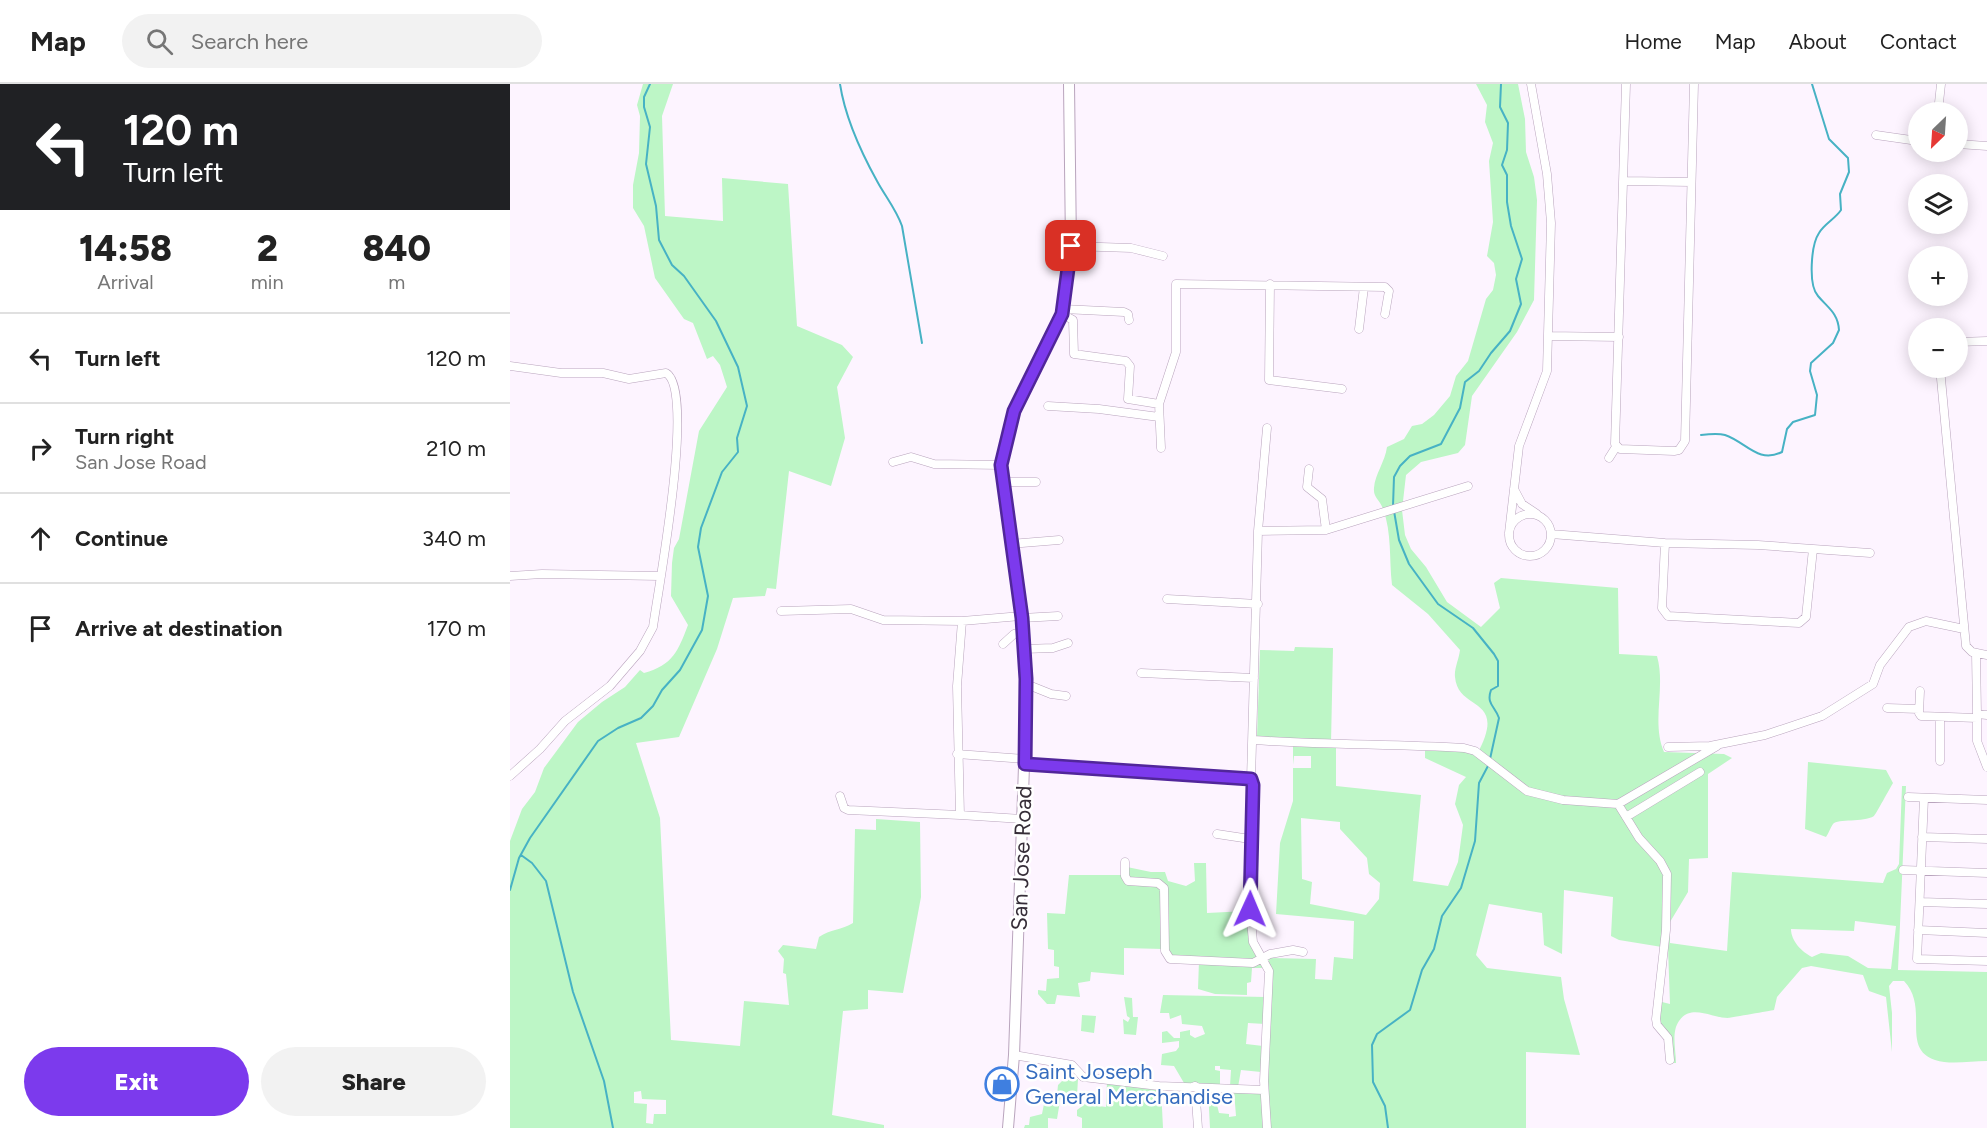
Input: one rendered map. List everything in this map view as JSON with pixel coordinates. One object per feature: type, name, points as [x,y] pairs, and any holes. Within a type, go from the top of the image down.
[{"type":"street","name":"San Jose Road","points":[[1008,1128],[1014,1055],[1026,684],[1022,617],[1010,544],[1001,465],[1014,411],[1063,311],[1071,246],[1070,84]]},
{"type":"street","points":[[1513,487],[1522,504],[1548,525],[1551,534],[1546,548],[1541,553],[1528,555],[1512,545],[1509,532],[1513,487],[1519,446],[1542,390],[1547,371],[1551,223],[1547,174],[1531,84]]},
{"type":"street","points":[[1609,458],[1616,447],[1626,84]]},
{"type":"street","points":[[1616,447],[1674,451],[1679,450],[1685,441],[1694,84]]},
{"type":"street","points":[[1939,102],[1941,84]]},
{"type":"street","points":[[1876,135],[1908,140]]},
{"type":"street","points":[[1968,145],[1987,146]]},
{"type":"street","points":[[1625,181],[1691,182]]},
{"type":"street","points":[[1071,246],[1131,248],[1163,256]]},
{"type":"street","points":[[1161,448],[1159,404],[1176,352],[1176,284],[1388,288],[1385,314]]},
{"type":"street","points":[[1270,284],[1269,380],[1342,389]]},
{"type":"street","points":[[1359,329],[1364,287]]},
{"type":"street","points":[[1063,311],[1124,312],[1128,314],[1129,320]]},
{"type":"street","points":[[1063,311],[1073,320],[1074,354],[1126,361],[1130,366],[1128,399],[1159,404]]},
{"type":"street","points":[[1548,336],[1619,337]]},
{"type":"street","points":[[1968,341],[1987,340]]},
{"type":"street","points":[[510,366],[561,373],[603,373],[629,379],[666,374],[672,378],[677,399],[678,459],[653,627],[640,651],[610,686],[565,721],[540,749],[510,776]]},
{"type":"street","points":[[1941,378],[1966,646],[1976,653],[1987,655]]},
{"type":"street","points":[[1048,406],[1099,409],[1159,417]]},
{"type":"street","points":[[1267,428],[1258,531],[1258,604],[1250,839],[1252,938],[1269,971],[1264,1090],[1267,1128]]},
{"type":"street","points":[[893,462],[911,457],[934,465],[1001,465]]},
{"type":"street","points":[[1309,469],[1307,487],[1322,499],[1326,530]]},
{"type":"street","points":[[1003,482],[1036,482]]},
{"type":"street","points":[[1258,531],[1326,530],[1468,486]]},
{"type":"street","points":[[1509,532],[1511,526],[1521,516],[1539,516]]},
{"type":"street","points":[[1551,534],[1665,543],[1870,553]]},
{"type":"street","points":[[1010,544],[1059,540]]},
{"type":"street","points":[[1665,543],[1662,608],[1668,616],[1799,623],[1806,617],[1813,549]]},
{"type":"street","points":[[510,576],[542,574],[659,576]]},
{"type":"street","points":[[1167,599],[1258,604]]},
{"type":"street","points":[[782,611],[851,609],[883,620],[962,621],[1058,616]]},
{"type":"street","points":[[960,815],[957,754],[962,621]]},
{"type":"street","points":[[1668,747],[1720,744],[1798,725],[1822,716],[1873,684],[1880,665],[1900,635],[1917,622],[1939,622],[1964,629]]},
{"type":"street","points":[[1003,644],[1014,634],[1023,631]]},
{"type":"street","points":[[1024,649],[1053,648],[1068,643]]},
{"type":"street","points":[[1976,653],[1977,741],[1987,767]]},
{"type":"street","points":[[1141,673],[1254,678]]},
{"type":"street","points":[[1026,684],[1051,694],[1066,696]]},
{"type":"street","points":[[1920,691],[1921,716],[1940,718],[1987,714]]},
{"type":"street","points":[[1887,708],[1919,709]]},
{"type":"street","points":[[1940,718],[1940,761]]},
{"type":"street","points":[[1253,740],[1338,746],[1427,745],[1464,748],[1480,754],[1527,791],[1563,800],[1618,804],[1720,744]]},
{"type":"street","points":[[957,754],[1025,762],[1251,779]]},
{"type":"street","points":[[1626,817],[1700,772]]},
{"type":"street","points":[[840,796],[844,808],[848,810],[1023,819]]},
{"type":"street","points":[[1908,797],[1987,800]]},
{"type":"street","points":[[1924,798],[1917,959],[1987,961]]},
{"type":"street","points":[[1618,804],[1639,838],[1660,861],[1667,874],[1666,930],[1656,1019],[1657,1025],[1668,1038],[1671,1060]]},
{"type":"street","points":[[1217,834],[1250,839]]},
{"type":"street","points":[[1922,837],[1987,839]]},
{"type":"street","points":[[1125,862],[1127,880],[1158,883],[1164,888],[1165,951],[1168,958],[1253,963],[1263,957],[1293,950],[1303,952]]},
{"type":"street","points":[[1903,870],[1987,873]]},
{"type":"street","points":[[1920,902],[1987,904]]},
{"type":"street","points":[[1918,930],[1987,933]]},
{"type":"street","points":[[1014,1055],[1072,1065],[1083,1077],[1155,1086],[1264,1090]]},
{"type":"street","points":[[1195,1086],[1198,1128]]},
{"type":"green space","points":[[643,84],[673,84],[662,116],[665,216],[723,221],[722,178],[788,184],[797,326],[842,345],[853,357],[837,387],[845,438],[831,486],[789,471],[776,589],[767,588],[765,596],[733,598],[717,649],[679,737],[636,743],[660,818],[671,1040],[740,1046],[744,1001],[789,1005],[786,974],[783,973],[784,959],[778,951],[783,945],[816,949],[819,937],[853,923],[855,829],[876,830],[876,819],[920,822],[921,897],[903,993],[868,990],[868,1009],[843,1011],[832,1115],[884,1125],[884,1128],[510,1128],[510,841],[522,809],[535,792],[544,768],[578,722],[625,687],[640,670],[644,673],[662,666],[673,656],[681,642],[688,625],[671,596],[674,548],[679,539],[699,431],[727,387],[720,365],[713,356],[707,359],[693,323],[684,319],[655,278],[644,226],[633,208],[633,185],[639,153],[640,116],[637,105]],"holes":[[[641,1091],[642,1099],[666,1100],[666,1114],[654,1114],[653,1124],[646,1123],[647,1104],[634,1103],[634,1092]]]},
{"type":"green space","points":[[1476,84],[1518,84],[1525,119],[1526,152],[1534,177],[1537,200],[1534,300],[1517,332],[1472,396],[1465,445],[1458,453],[1421,462],[1406,475],[1402,510],[1405,535],[1411,549],[1426,567],[1447,602],[1481,627],[1500,608],[1494,583],[1501,578],[1618,588],[1619,654],[1657,656],[1660,680],[1658,716],[1660,740],[1664,752],[1724,754],[1732,758],[1708,774],[1708,858],[1689,859],[1688,892],[1670,922],[1670,943],[1727,951],[1732,872],[1883,883],[1887,873],[1896,869],[1899,864],[1902,786],[1906,786],[1898,970],[1987,972],[1987,1061],[1947,1062],[1935,1060],[1925,1054],[1919,1046],[1917,1037],[1915,1003],[1904,981],[1893,981],[1889,986],[1892,1052],[1886,997],[1869,991],[1863,975],[1811,966],[1802,968],[1777,997],[1774,1010],[1728,1018],[1696,1012],[1684,1016],[1675,1031],[1676,1063],[1672,1063],[1672,1041],[1664,1028],[1659,1025],[1659,1005],[1662,1002],[1670,1004],[1668,948],[1619,940],[1611,936],[1613,897],[1564,890],[1562,954],[1544,945],[1542,913],[1489,904],[1476,955],[1487,968],[1561,977],[1564,999],[1580,1055],[1526,1052],[1526,1128],[1269,1128],[1267,1099],[1270,971],[1268,958],[1316,959],[1315,979],[1332,980],[1334,957],[1353,959],[1354,921],[1276,914],[1280,843],[1293,801],[1293,768],[1311,768],[1311,756],[1294,756],[1293,765],[1293,746],[1336,748],[1336,786],[1421,795],[1413,881],[1448,886],[1458,862],[1463,825],[1455,804],[1459,785],[1466,777],[1425,758],[1425,749],[1463,750],[1476,756],[1485,737],[1487,723],[1485,714],[1458,688],[1455,674],[1460,650],[1428,614],[1392,585],[1388,527],[1383,509],[1374,491],[1387,447],[1404,439],[1412,426],[1422,424],[1434,415],[1450,396],[1456,376],[1468,361],[1486,299],[1493,290],[1496,275],[1494,263],[1487,256],[1493,222],[1489,161],[1493,143],[1485,122],[1487,105]],"holes":[[[1301,818],[1340,822],[1340,829],[1367,858],[1369,874],[1380,883],[1379,899],[1366,915],[1310,904],[1312,882],[1302,879]],[[1855,921],[1896,926],[1891,969],[1868,968],[1848,956],[1821,953],[1812,957],[1798,946],[1791,933],[1791,929],[1854,931]]]},
{"type":"green space","points":[[1295,647],[1333,648],[1331,743],[1257,737],[1260,650],[1294,651]]},
{"type":"green space","points":[[1808,762],[1886,770],[1893,783],[1874,816],[1836,822],[1826,837],[1805,829]]},
{"type":"green space","points":[[1194,863],[1206,863],[1207,913],[1247,911],[1258,957],[1254,960],[1174,958],[1167,954],[1166,888],[1130,880],[1127,867],[1151,872],[1165,872],[1168,881],[1186,886],[1195,881]]},
{"type":"green space","points":[[1069,875],[1123,875],[1162,889],[1163,949],[1124,948],[1124,975],[1091,972],[1090,981],[1078,983],[1080,997],[1057,995],[1055,1004],[1047,1004],[1038,994],[1038,990],[1046,991],[1047,979],[1059,978],[1059,967],[1054,966],[1054,950],[1048,949],[1047,913],[1065,914]]},
{"type":"green space","points":[[1199,961],[1261,962],[1266,968],[1252,968],[1251,982],[1247,983],[1247,995],[1215,994],[1198,989]]},
{"type":"green space","points":[[1163,995],[1266,997],[1265,1024],[1248,1023],[1246,1044],[1263,1046],[1261,1072],[1241,1070],[1238,1087],[1230,1086],[1231,1070],[1220,1069],[1220,1066],[1215,1066],[1215,1070],[1220,1071],[1220,1085],[1184,1083],[1174,1066],[1161,1065],[1162,1054],[1176,1051],[1179,1047],[1179,1041],[1162,1043],[1162,1032],[1167,1031],[1174,1038],[1180,1038],[1180,1032],[1190,1030],[1190,1035],[1195,1038],[1205,1034],[1202,1026],[1182,1024],[1181,1015],[1170,1019],[1169,1013],[1160,1013]]},
{"type":"green space","points":[[1124,997],[1132,998],[1133,1017],[1138,1017],[1136,1035],[1124,1034],[1123,1019],[1128,1022],[1130,1018],[1127,1016]]},
{"type":"green space","points":[[1082,1015],[1096,1016],[1094,1033],[1081,1031]]},
{"type":"green space","points":[[1064,1079],[1078,1079],[1077,1096],[1061,1095],[1057,1119],[1048,1118],[1048,1128],[1024,1128],[1025,1125],[1029,1125],[1030,1117],[1042,1114],[1044,1104],[1056,1105],[1058,1085]]},
{"type":"green space","points":[[1107,1082],[1161,1088],[1163,1128],[1082,1128],[1082,1118],[1077,1116],[1077,1110],[1085,1104],[1106,1107]]},
{"type":"green space","points":[[1208,1089],[1213,1089],[1219,1113],[1229,1114],[1229,1117],[1236,1116],[1234,1091],[1261,1093],[1264,1128],[1210,1128]]},
{"type":"waterway","points":[[510,890],[519,858],[530,838],[598,741],[618,728],[641,718],[653,706],[662,690],[680,670],[702,630],[708,596],[698,547],[701,528],[722,472],[738,452],[737,438],[747,406],[738,367],[716,321],[684,276],[672,265],[659,240],[656,206],[646,164],[650,127],[644,107],[644,97],[650,84]]},
{"type":"waterway","points":[[840,84],[850,122],[860,146],[902,226],[922,343]]},
{"type":"waterway","points":[[1393,506],[1394,477],[1400,466],[1410,456],[1441,444],[1460,408],[1465,382],[1479,371],[1510,331],[1521,304],[1516,279],[1522,259],[1511,226],[1507,202],[1507,175],[1502,165],[1507,150],[1508,123],[1500,107],[1501,84]]},
{"type":"waterway","points":[[1701,435],[1725,435],[1759,454],[1774,455],[1782,452],[1787,429],[1793,422],[1815,415],[1817,395],[1810,371],[1811,363],[1833,343],[1839,330],[1835,315],[1815,291],[1812,274],[1814,246],[1819,233],[1841,210],[1840,194],[1849,172],[1848,158],[1829,139],[1812,84]]},
{"type":"waterway","points":[[1394,511],[1399,540],[1409,564],[1438,604],[1473,628],[1498,661],[1498,686],[1491,690],[1490,699],[1499,718],[1490,759]]},
{"type":"waterway","points":[[1388,1128],[1385,1106],[1373,1082],[1372,1045],[1377,1034],[1410,1010],[1422,970],[1434,949],[1442,916],[1461,888],[1475,841],[1479,783],[1489,764]]},
{"type":"waterway","points":[[521,855],[532,863],[546,881],[573,992],[604,1081],[613,1128]]},
{"type":"place","name":"Saint Joseph General Merchandise","points":[[1002,1084]]},
{"type":"route","points":[[1071,246],[1062,314],[1014,411],[1001,465],[1004,503],[1022,618],[1026,679],[1025,764],[1251,779],[1253,785],[1250,909]]}]
